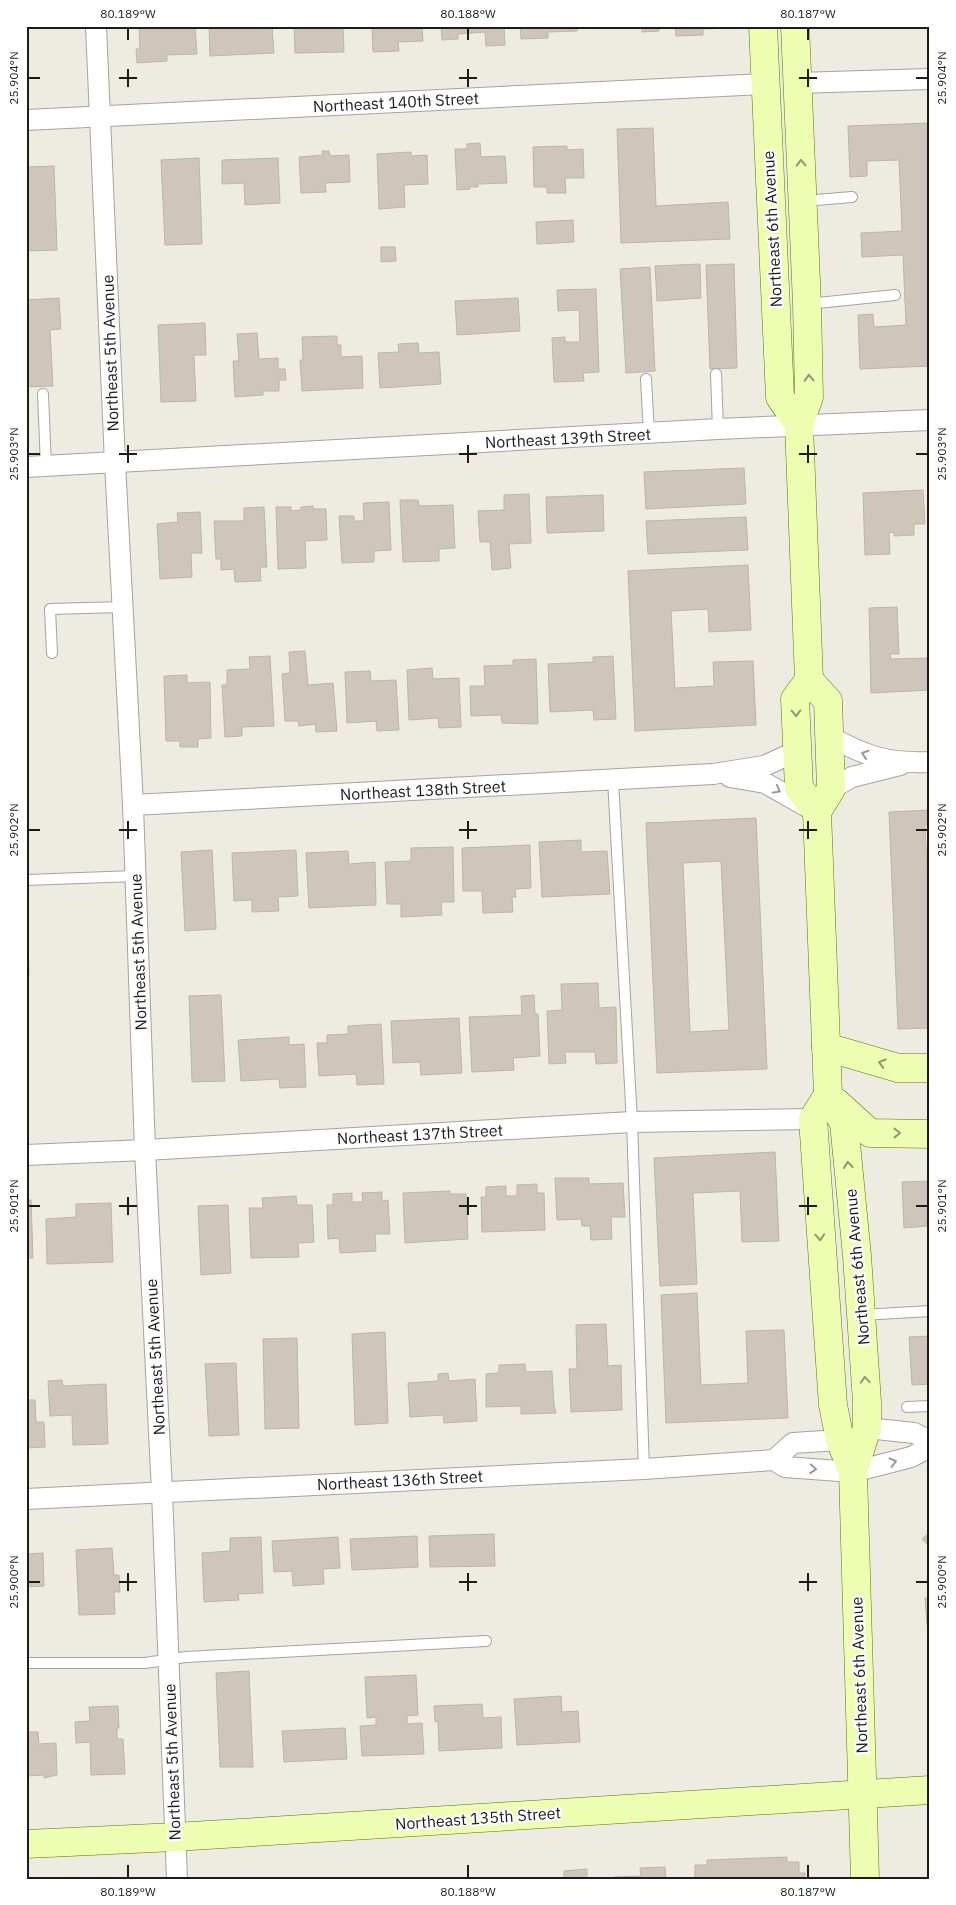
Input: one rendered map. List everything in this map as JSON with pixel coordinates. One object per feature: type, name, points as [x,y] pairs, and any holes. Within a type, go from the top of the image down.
[{"type":"main road","name":"Northeast 6th Avenue","points":[[763,26],[780,397],[799,425]]},
{"type":"main road","points":[[785,26],[796,54]]},
{"type":"main road","name":"Northeast 6th Avenue","points":[[795,26],[808,304],[810,397],[799,425],[809,680]]},
{"type":"main road","points":[[809,680],[828,701],[829,736],[831,789],[817,812],[799,788],[795,699],[809,680]]},
{"type":"main road","name":"Northeast 6th Avenue","points":[[817,812],[828,1095],[844,1123],[861,1316],[867,1428],[853,1472],[865,1879]]},
{"type":"main road","points":[[826,1047],[898,1068],[930,1068]]},
{"type":"main road","points":[[813,1118],[828,1095],[870,1133],[930,1134]]},
{"type":"main road","name":"Northeast 6th Avenue","points":[[813,1118],[833,1405],[840,1440],[853,1472]]},
{"type":"main road","name":"Northeast 135th Street","points":[[26,1844],[175,1837],[930,1790]]},
{"type":"street","name":"Northeast 5th Avenue","points":[[96,26],[115,463],[133,804],[145,1150],[162,1492],[177,1879]]},
{"type":"street","points":[[797,83],[930,78]]},
{"type":"street","name":"Northeast 140th Street","points":[[26,120],[766,84]]},
{"type":"street","name":"Northeast 139th Street","points":[[26,467],[718,429],[930,420]]},
{"type":"street","points":[[829,736],[864,754],[905,764]]},
{"type":"street","name":"Northeast 138th Street","points":[[133,804],[713,774],[764,766],[797,751]]},
{"type":"street","points":[[831,789],[852,777],[905,764],[930,762]]},
{"type":"street","name":"Northeast 138th Street","points":[[713,774],[765,784],[817,812]]},
{"type":"street","name":"Northeast 137th Street","points":[[26,1155],[632,1122],[813,1118]]},
{"type":"street","points":[[867,1428],[914,1433],[930,1441]]},
{"type":"street","points":[[774,1460],[793,1443],[840,1440]]},
{"type":"street","name":"Northeast 136th Street","points":[[26,1499],[644,1469],[774,1460],[785,1468],[853,1472],[911,1457],[930,1446]]},
{"type":"lane","points":[[803,201],[852,197]]},
{"type":"lane","points":[[808,304],[895,295]]},
{"type":"lane","points":[[716,374],[718,429]]},
{"type":"lane","points":[[646,379],[649,433]]},
{"type":"lane","points":[[43,394],[46,466]]},
{"type":"lane","points":[[52,653],[50,609],[123,608]]},
{"type":"lane","points":[[613,780],[632,1122],[644,1469]]},
{"type":"lane","points":[[26,880],[135,876]]},
{"type":"lane","points":[[861,1316],[930,1311]]},
{"type":"lane","points":[[908,1407],[930,1406]]},
{"type":"lane","points":[[26,1663],[145,1663],[196,1656],[486,1641]]},
{"type":"building","points":[[139,26],[195,26],[197,54],[167,55],[167,61],[137,63],[136,49],[140,49]]},
{"type":"building","points":[[209,26],[272,26],[274,53],[210,56]]},
{"type":"building","points":[[294,26],[343,26],[344,52],[295,53]]},
{"type":"building","points":[[372,26],[422,26],[423,41],[398,42],[399,51],[373,52]]},
{"type":"building","points":[[441,26],[504,26],[505,45],[486,46],[485,32],[458,34],[458,39],[442,40]]},
{"type":"building","points":[[520,26],[577,26],[577,31],[548,32],[548,38],[521,39]]},
{"type":"building","points":[[642,26],[659,26],[659,31],[642,32]]},
{"type":"building","points":[[675,26],[732,26],[732,28],[703,29],[703,35],[676,36]]},
{"type":"building","points":[[930,123],[930,366],[860,369],[858,315],[873,314],[874,327],[906,325],[903,255],[862,257],[861,233],[902,231],[899,160],[867,161],[867,176],[850,177],[848,126]]},
{"type":"building","points":[[653,128],[656,206],[728,202],[730,239],[621,243],[617,129]]},
{"type":"building","points":[[480,143],[481,157],[505,156],[507,183],[478,184],[478,187],[457,190],[455,149],[467,149],[467,144]]},
{"type":"building","points":[[567,146],[567,150],[583,149],[584,178],[565,178],[566,193],[547,193],[547,187],[534,187],[533,147]]},
{"type":"building","points":[[322,151],[329,151],[330,156],[349,155],[350,182],[325,183],[326,192],[301,193],[299,157],[323,155]]},
{"type":"building","points":[[411,152],[411,156],[427,155],[428,184],[404,185],[405,207],[379,209],[377,154]]},
{"type":"building","points":[[199,158],[202,244],[165,245],[161,160]]},
{"type":"building","points":[[278,158],[280,203],[245,205],[244,183],[222,184],[222,160]]},
{"type":"building","points":[[54,166],[57,250],[26,251],[26,167]]},
{"type":"building","points":[[573,220],[574,242],[537,244],[536,222]]},
{"type":"building","points":[[381,247],[395,247],[396,261],[381,262]]},
{"type":"building","points":[[700,264],[701,298],[657,301],[655,266]]},
{"type":"building","points":[[734,264],[737,368],[710,369],[706,265]]},
{"type":"building","points":[[650,267],[655,371],[626,373],[620,269]]},
{"type":"building","points":[[596,289],[599,372],[583,373],[584,381],[554,382],[552,338],[565,337],[565,342],[580,342],[579,310],[558,311],[557,290]]},
{"type":"building","points":[[59,298],[61,329],[50,330],[53,386],[26,387],[26,300]]},
{"type":"building","points":[[518,298],[520,331],[457,335],[455,301]]},
{"type":"building","points":[[205,323],[206,355],[194,355],[196,401],[161,402],[158,325]]},
{"type":"building","points":[[257,333],[259,359],[278,358],[278,369],[285,369],[286,380],[279,380],[279,391],[263,391],[263,395],[235,397],[233,361],[239,361],[237,334]]},
{"type":"building","points":[[337,336],[337,345],[341,345],[341,357],[362,356],[363,388],[302,391],[300,360],[303,360],[302,337]]},
{"type":"building","points":[[418,343],[419,353],[439,352],[441,384],[380,388],[378,353],[399,352],[398,344]]},
{"type":"building","points":[[744,468],[746,504],[646,509],[644,472]]},
{"type":"building","points":[[923,490],[925,524],[914,524],[914,535],[894,536],[894,532],[889,533],[890,554],[865,555],[863,493]]},
{"type":"building","points":[[529,494],[531,543],[509,544],[511,568],[492,570],[490,542],[480,542],[478,511],[504,510],[504,495]]},
{"type":"building","points":[[603,495],[604,531],[547,533],[546,497]]},
{"type":"building","points":[[400,500],[418,500],[419,506],[453,505],[455,548],[439,549],[439,561],[403,562]]},
{"type":"building","points":[[389,502],[391,550],[374,551],[374,562],[342,563],[339,516],[354,516],[354,521],[364,521],[363,503]]},
{"type":"building","points":[[313,506],[313,509],[326,509],[327,540],[305,541],[306,568],[278,569],[276,507],[291,507],[291,511],[301,510],[301,507]]},
{"type":"building","points":[[264,507],[267,567],[260,567],[261,581],[235,582],[234,569],[221,570],[221,559],[216,559],[214,521],[244,521],[244,508]]},
{"type":"building","points":[[200,512],[202,553],[191,553],[192,577],[160,579],[157,524],[178,522],[177,513]]},
{"type":"building","points":[[746,517],[748,550],[648,554],[646,521]]},
{"type":"building","points":[[748,565],[751,630],[709,632],[708,609],[671,611],[675,688],[714,686],[713,662],[753,661],[756,725],[635,731],[628,571]]},
{"type":"building","points":[[897,607],[899,654],[890,654],[891,659],[930,658],[930,690],[871,693],[869,608]]},
{"type":"building","points":[[305,651],[308,685],[333,683],[337,731],[316,732],[315,724],[299,726],[298,721],[285,721],[282,674],[290,673],[289,652]]},
{"type":"building","points":[[270,656],[274,726],[242,727],[242,736],[225,737],[222,685],[227,685],[227,670],[250,669],[249,657]]},
{"type":"building","points":[[613,656],[616,719],[594,720],[593,710],[550,712],[548,664],[593,662],[593,657]]},
{"type":"building","points":[[536,659],[538,724],[502,723],[501,715],[471,716],[470,686],[485,686],[484,666],[513,665],[513,660]]},
{"type":"building","points":[[432,668],[433,679],[459,678],[461,727],[439,728],[438,718],[409,720],[407,670]]},
{"type":"building","points":[[370,671],[371,681],[396,680],[399,730],[377,731],[376,721],[347,723],[345,672]]},
{"type":"building","points":[[187,675],[187,683],[210,682],[211,738],[198,739],[198,747],[180,747],[180,741],[166,741],[164,676]]},
{"type":"building","points":[[930,810],[930,825],[925,825],[930,931],[930,1028],[898,1029],[889,812]]},
{"type":"building","points":[[756,818],[767,1069],[657,1073],[646,823]],"holes":[[[721,861],[729,1030],[690,1032],[683,863]]]},
{"type":"building","points":[[581,840],[581,852],[607,851],[610,894],[542,897],[539,842]]},
{"type":"building","points":[[530,845],[531,888],[515,889],[516,897],[512,897],[513,912],[483,913],[482,891],[463,891],[462,848]]},
{"type":"building","points":[[453,847],[454,902],[441,902],[442,915],[401,917],[401,904],[387,904],[385,862],[411,861],[411,848]]},
{"type":"building","points":[[212,850],[216,929],[185,931],[181,852]]},
{"type":"building","points":[[296,850],[298,896],[278,897],[279,911],[252,912],[252,900],[234,901],[232,853]]},
{"type":"building","points":[[348,851],[349,864],[375,862],[376,905],[309,908],[306,853]]},
{"type":"building","points":[[26,932],[28,932],[29,976],[26,976]]},
{"type":"building","points":[[598,983],[599,1008],[616,1007],[617,1063],[596,1064],[595,1052],[565,1052],[566,1063],[549,1064],[547,1011],[562,1010],[561,984]]},
{"type":"building","points":[[221,995],[225,1081],[192,1082],[189,996]]},
{"type":"building","points":[[534,995],[535,1014],[538,1014],[540,1056],[513,1058],[514,1070],[472,1072],[469,1017],[522,1015],[521,996]]},
{"type":"building","points":[[459,1018],[462,1073],[421,1075],[420,1062],[393,1063],[391,1021]]},
{"type":"building","points":[[381,1024],[384,1084],[357,1085],[356,1074],[319,1076],[317,1043],[327,1043],[327,1035],[348,1034],[348,1026]]},
{"type":"building","points":[[289,1037],[289,1045],[304,1044],[306,1087],[280,1088],[279,1079],[241,1081],[238,1040]]},
{"type":"building","points":[[775,1152],[779,1241],[742,1242],[740,1191],[693,1193],[697,1284],[660,1286],[654,1158]]},
{"type":"building","points":[[555,1178],[589,1178],[589,1184],[623,1183],[625,1217],[611,1217],[612,1239],[591,1240],[590,1226],[582,1226],[581,1219],[557,1220]]},
{"type":"building","points":[[930,1181],[930,1218],[926,1219],[927,1226],[904,1228],[902,1182]]},
{"type":"building","points":[[537,1184],[537,1193],[544,1193],[545,1230],[482,1232],[481,1197],[486,1197],[486,1187],[506,1186],[506,1196],[517,1196],[517,1185]]},
{"type":"building","points":[[450,1191],[450,1194],[466,1194],[468,1239],[405,1243],[403,1193]]},
{"type":"building","points":[[382,1192],[382,1201],[388,1200],[390,1234],[375,1234],[376,1251],[340,1253],[339,1238],[328,1239],[327,1205],[333,1205],[333,1194],[352,1193],[352,1202],[363,1202],[362,1193]]},
{"type":"building","points":[[296,1196],[297,1205],[312,1205],[314,1242],[298,1243],[299,1257],[251,1258],[249,1208],[263,1208],[262,1198]]},
{"type":"building","points":[[26,1200],[31,1200],[33,1258],[26,1258]]},
{"type":"building","points":[[111,1203],[113,1262],[47,1264],[46,1219],[76,1217],[76,1204]]},
{"type":"building","points":[[228,1205],[231,1273],[201,1275],[198,1206]]},
{"type":"building","points":[[697,1293],[701,1385],[748,1383],[746,1331],[784,1330],[788,1418],[666,1423],[661,1295]]},
{"type":"building","points":[[606,1324],[608,1366],[621,1365],[622,1410],[571,1412],[569,1369],[577,1369],[576,1325]]},
{"type":"building","points":[[385,1332],[388,1423],[355,1425],[352,1334]]},
{"type":"building","points":[[930,1336],[930,1384],[912,1385],[909,1337]]},
{"type":"building","points":[[297,1338],[299,1428],[265,1429],[263,1339]]},
{"type":"building","points":[[236,1363],[239,1435],[209,1436],[205,1364]]},
{"type":"building","points":[[525,1364],[526,1372],[552,1371],[556,1413],[521,1414],[521,1406],[486,1407],[486,1374],[499,1373],[499,1365]]},
{"type":"building","points":[[448,1373],[449,1381],[475,1379],[477,1421],[444,1423],[443,1415],[410,1417],[408,1383],[438,1381],[438,1374]]},
{"type":"building","points":[[62,1380],[63,1386],[106,1384],[108,1444],[73,1445],[72,1415],[50,1416],[48,1381]]},
{"type":"building","points":[[26,1400],[35,1400],[36,1422],[44,1422],[45,1447],[26,1448]]},
{"type":"building","points":[[930,1532],[930,1547],[922,1539]]},
{"type":"building","points":[[494,1534],[495,1566],[430,1567],[429,1536]]},
{"type":"building","points":[[417,1536],[418,1567],[352,1570],[350,1539]]},
{"type":"building","points":[[261,1537],[263,1593],[238,1594],[239,1600],[204,1602],[202,1553],[230,1551],[230,1538]]},
{"type":"building","points":[[338,1537],[340,1568],[323,1569],[324,1584],[293,1586],[292,1571],[274,1572],[272,1541]]},
{"type":"building","points":[[112,1548],[114,1575],[119,1575],[120,1592],[114,1592],[115,1614],[79,1615],[76,1550]]},
{"type":"building","points":[[43,1553],[44,1586],[26,1587],[26,1554]]},
{"type":"building","points":[[925,1598],[930,1598],[930,1625],[927,1625]]},
{"type":"building","points":[[249,1671],[253,1767],[220,1767],[216,1673]]},
{"type":"building","points":[[416,1675],[418,1715],[407,1716],[407,1724],[422,1723],[424,1754],[362,1756],[360,1726],[376,1725],[376,1717],[367,1718],[365,1677]]},
{"type":"building","points":[[561,1696],[562,1712],[578,1711],[580,1742],[517,1745],[514,1699]]},
{"type":"building","points":[[482,1704],[483,1718],[501,1717],[502,1748],[439,1751],[438,1721],[435,1722],[434,1706]]},
{"type":"building","points":[[118,1706],[119,1728],[117,1728],[117,1739],[123,1739],[125,1774],[91,1775],[90,1742],[76,1743],[75,1722],[90,1721],[89,1707]]},
{"type":"building","points":[[345,1728],[347,1759],[284,1762],[282,1731]]},
{"type":"building","points":[[26,1732],[38,1732],[39,1744],[56,1743],[57,1775],[44,1778],[44,1775],[26,1776]]},
{"type":"building","points":[[787,1857],[787,1862],[799,1862],[799,1873],[805,1873],[805,1879],[695,1879],[695,1865],[707,1865],[707,1860]]},
{"type":"building","points":[[665,1867],[666,1879],[613,1879],[613,1877],[641,1876],[640,1868]]},
{"type":"building","points":[[587,1869],[587,1879],[564,1879],[564,1871]]}]
